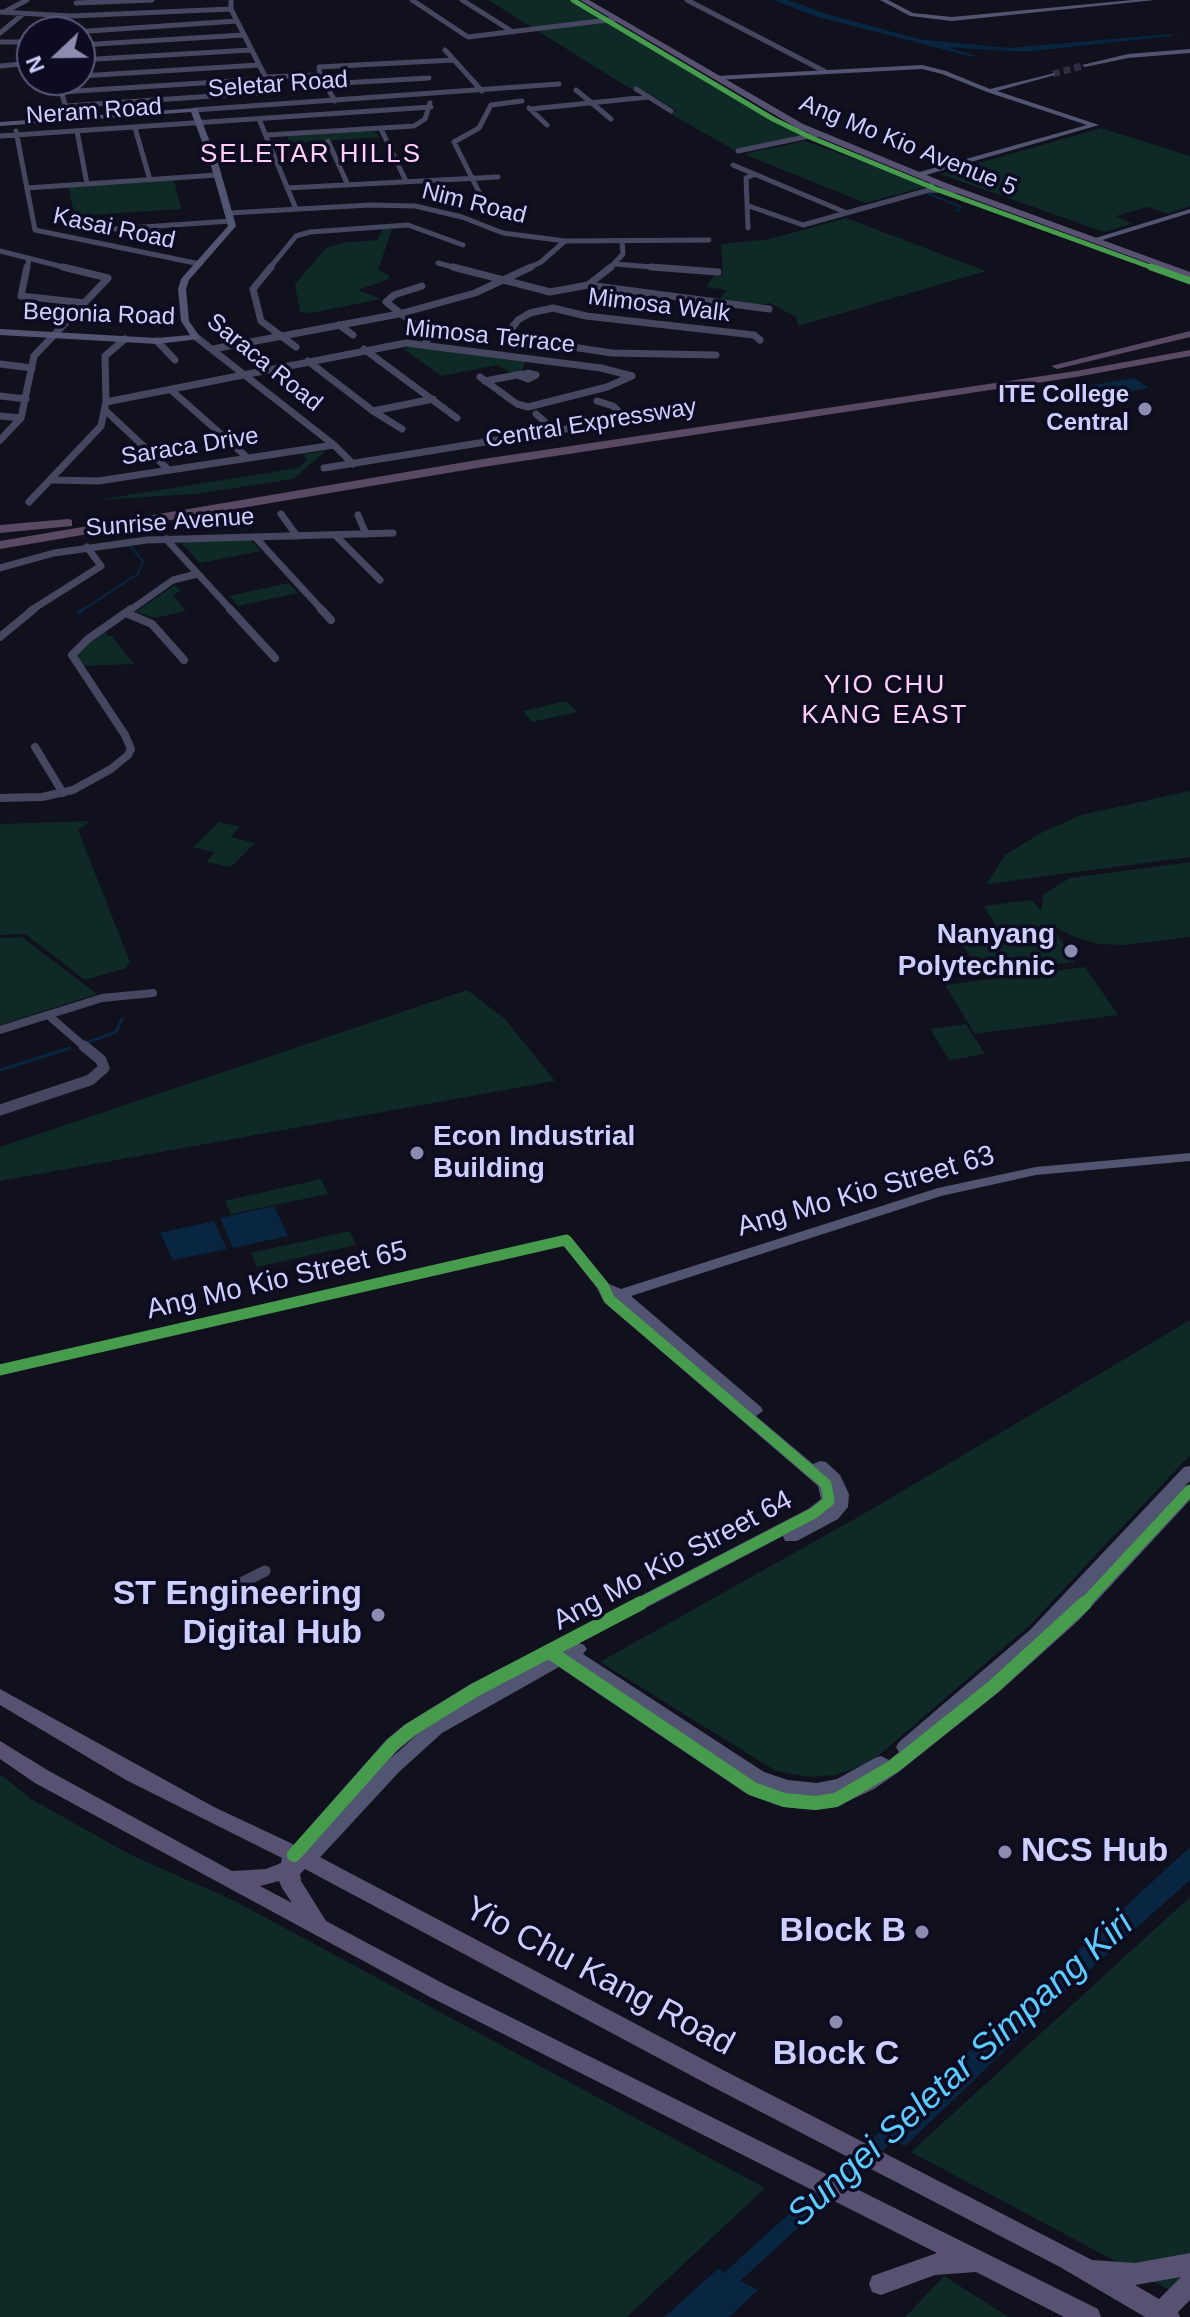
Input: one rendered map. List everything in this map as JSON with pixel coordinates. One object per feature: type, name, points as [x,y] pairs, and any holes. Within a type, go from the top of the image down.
[{"type":"highway","points":[[1057,366],[1190,334]]},
{"type":"highway","name":"Central Expressway","points":[[0,545],[70,528],[574,439],[1190,344]]},
{"type":"highway","name":"Central Expressway","points":[[0,532],[70,528],[684,431],[972,390],[1190,353]]},
{"type":"highway","points":[[972,390],[1190,364]]},
{"type":"highway","points":[[0,552],[44,543],[70,528]]},
{"type":"main road","name":"Ang Mo Kio Avenue 5","points":[[584,0],[640,30]]},
{"type":"main road","name":"Ang Mo Kio Avenue 5","points":[[595,0],[800,126],[927,179],[1082,235],[1126,239],[1190,268]]},
{"type":"main road","name":"Ang Mo Kio Avenue 5","points":[[720,77],[806,123],[927,179],[1101,238],[1190,275]]},
{"type":"main road","name":"Yio Chu Kang Road","points":[[0,1696],[133,1774],[296,1861],[1090,2270],[1162,2316]]},
{"type":"main road","points":[[0,1749],[42,1777],[320,1929],[546,2047],[1089,2317]]},
{"type":"main road","points":[[231,1879],[266,1877],[296,1861],[295,1894],[320,1929]]},
{"type":"main road","points":[[881,2284],[935,2264],[952,2261],[980,2263]]},
{"type":"main road","points":[[1090,2270],[1135,2274],[1190,2264]]},
{"type":"main road","points":[[1162,2316],[1190,2284]]},
{"type":"main road","points":[[1051,2297],[1069,2317]]},
{"type":"street","points":[[2,12],[27,0]]},
{"type":"street","points":[[49,16],[83,0]]},
{"type":"street","points":[[76,3],[152,0]]},
{"type":"street","points":[[180,0],[182,11]]},
{"type":"street","points":[[66,106],[273,92],[231,9],[231,0]]},
{"type":"street","points":[[412,0],[468,37],[616,19]]},
{"type":"street","points":[[462,0],[513,32]]},
{"type":"street","points":[[687,0],[824,71]]},
{"type":"street","points":[[885,0],[915,15],[945,18],[1134,0]]},
{"type":"street","points":[[885,0],[912,15],[952,19],[1152,0]]},
{"type":"street","points":[[2,12],[49,16],[231,9]]},
{"type":"street","points":[[0,33],[23,14]]},
{"type":"street","points":[[96,30],[237,21]]},
{"type":"street","points":[[96,46],[243,35]]},
{"type":"street","points":[[96,59],[251,50]]},
{"type":"street","points":[[445,50],[482,91]]},
{"type":"street","points":[[1085,65],[1128,56],[1190,51]]},
{"type":"street","points":[[382,53],[386,64]]},
{"type":"street","points":[[320,56],[322,67]]},
{"type":"street","points":[[335,101],[318,68],[454,60]]},
{"type":"street","points":[[801,72],[811,68],[812,64]]},
{"type":"street","points":[[96,75],[259,65]]},
{"type":"street","points":[[720,77],[922,67],[1095,125],[927,179],[847,213],[803,225],[749,206]]},
{"type":"street","points":[[989,91],[1053,74]]},
{"type":"street","points":[[96,90],[320,75]]},
{"type":"street","points":[[325,84],[429,78]]},
{"type":"street","name":"Seletar Road","points":[[0,124],[559,84]]},
{"type":"street","points":[[511,89],[547,125]]},
{"type":"street","points":[[636,89],[671,111]]},
{"type":"street","points":[[576,90],[611,119]]},
{"type":"street","points":[[267,135],[419,124],[431,107],[426,95]]},
{"type":"street","points":[[62,96],[69,119]]},
{"type":"street","points":[[531,109],[648,97]]},
{"type":"street","points":[[479,192],[454,142],[478,129],[491,105],[522,101]]},
{"type":"street","name":"Neram Road","points":[[0,136],[431,107]]},
{"type":"street","points":[[194,110],[230,217]]},
{"type":"street","points":[[259,119],[296,209]]},
{"type":"street","name":"Kasai Road","points":[[14,123],[35,230],[200,264]]},
{"type":"street","points":[[135,128],[150,180]]},
{"type":"street","points":[[381,129],[405,179]]},
{"type":"street","points":[[77,131],[87,184]]},
{"type":"street","points":[[738,151],[819,134]]},
{"type":"street","points":[[328,141],[347,183]]},
{"type":"street","points":[[733,165],[847,213]]},
{"type":"street","points":[[748,228],[746,178],[755,174]]},
{"type":"street","points":[[27,188],[217,175]]},
{"type":"street","points":[[287,188],[405,179],[498,177]]},
{"type":"street","points":[[377,227],[390,205]]},
{"type":"street","name":"Nim Road","points":[[115,229],[296,209],[390,205],[433,208],[503,233],[565,241],[709,240]]},
{"type":"street","points":[[1101,238],[1190,213]]},
{"type":"street","points":[[1126,239],[1190,213]]},
{"type":"street","name":"Saraca Road","points":[[230,217],[227,234],[185,279],[182,289],[185,321],[196,337],[334,445],[353,464]]},
{"type":"street","points":[[296,347],[259,318],[253,284],[296,236],[310,232],[410,225],[463,245]]},
{"type":"street","points":[[213,349],[399,314],[475,293],[541,262],[565,241]]},
{"type":"street","points":[[588,285],[623,254],[622,241]]},
{"type":"street","points":[[0,251],[108,278],[51,334],[34,356],[21,418],[0,440]]},
{"type":"street","points":[[29,258],[21,296],[85,303]]},
{"type":"street","name":"Mimosa Walk","points":[[438,263],[550,292],[556,299],[553,308]]},
{"type":"street","points":[[615,264],[718,272]]},
{"type":"street","points":[[550,292],[588,285],[769,309]]},
{"type":"street","points":[[422,286],[387,300],[399,314],[426,333],[428,339],[425,344]]},
{"type":"street","name":"Mimosa Walk","points":[[716,355],[612,353],[506,338],[513,327],[530,313],[553,308],[586,316],[754,335],[760,340]]},
{"type":"street","points":[[339,325],[353,335]]},
{"type":"street","name":"Begonia Road","points":[[0,332],[157,341],[196,337]]},
{"type":"street","points":[[29,502],[101,426],[106,411],[105,356],[125,339]]},
{"type":"street","points":[[157,341],[175,360]]},
{"type":"street","name":"Mimosa Terrace","points":[[106,402],[401,344],[425,344],[608,370],[634,357]]},
{"type":"street","points":[[364,349],[457,418]]},
{"type":"street","points":[[308,361],[373,411],[402,429]]},
{"type":"street","points":[[0,364],[32,368]]},
{"type":"street","points":[[522,374],[482,379],[517,404],[533,407],[607,387],[632,376],[608,370]]},
{"type":"street","points":[[171,390],[248,458]]},
{"type":"street","points":[[0,396],[26,399]]},
{"type":"street","points":[[373,411],[433,399]]},
{"type":"street","points":[[597,401],[613,406],[627,419]]},
{"type":"street","points":[[106,411],[169,470]]},
{"type":"street","points":[[536,414],[555,431]]},
{"type":"street","points":[[324,468],[659,414]]},
{"type":"street","points":[[0,416],[21,418]]},
{"type":"street","points":[[101,426],[121,424]]},
{"type":"street","points":[[316,448],[325,438]]},
{"type":"street","name":"Saraca Drive","points":[[53,480],[98,481],[334,445]]},
{"type":"street","name":"Sunrise Avenue","points":[[281,514],[297,536]]},
{"type":"street","points":[[358,515],[366,534]]},
{"type":"street","name":"Sunrise Avenue","points":[[0,568],[87,547],[166,539],[393,533]]},
{"type":"street","points":[[335,535],[380,580]]},
{"type":"street","points":[[255,537],[331,620]]},
{"type":"street","points":[[166,539],[275,658]]},
{"type":"street","points":[[0,637],[27,613],[101,566],[87,547]]},
{"type":"street","points":[[0,798],[63,793],[111,769],[131,749],[72,655],[88,639],[173,580],[197,574]]},
{"type":"street","points":[[126,613],[152,624],[184,660]]},
{"type":"street","points":[[35,747],[63,793]]},
{"type":"street","points":[[0,1030],[102,998],[153,993]]},
{"type":"street","points":[[0,1110],[90,1080],[104,1068],[101,1060],[48,1015]]},
{"type":"street","name":"Ang Mo Kio Street 63","points":[[612,1294],[938,1192],[1036,1171],[1190,1157]]},
{"type":"street","name":"Ang Mo Kio Street 64","points":[[296,1861],[436,1728],[560,1653],[819,1523],[840,1507],[841,1494],[834,1479],[612,1294],[566,1240]]},
{"type":"street","name":"Ang Mo Kio Street 65","points":[[0,1370],[566,1240]]},
{"type":"street","points":[[560,1653],[758,1777],[788,1787],[817,1790],[841,1785],[903,1749],[974,1690],[1036,1634],[1190,1471]]},
{"type":"street","points":[[560,1653],[753,1789],[784,1800],[815,1803],[836,1800],[894,1766],[993,1687],[1073,1616],[1190,1490]]},
{"type":"street","points":[[237,1585],[265,1571]]},
{"type":"green space","points":[[488,0],[572,0],[801,136],[734,150],[669,113],[677,111],[641,89],[629,88]]},
{"type":"green space","points":[[1101,128],[1190,156],[1190,206],[1168,214],[1147,207],[1116,216],[1132,224],[1104,232],[940,174]]},
{"type":"green space","points":[[374,131],[380,137],[290,143],[287,136]]},
{"type":"green space","points":[[805,141],[926,187],[865,203],[744,154]]},
{"type":"green space","points":[[174,180],[181,209],[74,216],[69,187]]},
{"type":"green space","points":[[846,218],[986,271],[798,326],[796,317],[770,303],[755,305],[719,300],[727,290],[706,287],[715,275],[723,275],[721,244],[770,239]]},
{"type":"green space","points":[[383,229],[392,229],[378,270],[389,275],[389,279],[358,290],[381,299],[311,313],[300,312],[295,284],[326,248],[347,242],[377,240]]},
{"type":"green space","points":[[413,346],[526,361],[521,372],[509,372],[498,365],[441,376],[404,349]]},
{"type":"green space","points":[[326,451],[293,479],[196,494],[97,500],[298,468],[307,460],[303,454]]},
{"type":"green space","points":[[250,539],[261,551],[200,563],[180,542]]},
{"type":"green space","points":[[289,583],[298,593],[238,606],[229,596]]},
{"type":"green space","points":[[175,585],[180,591],[173,595],[186,611],[155,618],[135,612]]},
{"type":"green space","points":[[103,630],[112,636],[134,664],[81,666],[76,655]]},
{"type":"green space","points":[[566,701],[578,712],[532,722],[523,711]]},
{"type":"green space","points":[[1190,791],[1190,857],[987,884],[1005,855],[1041,833],[1081,815]]},
{"type":"green space","points":[[90,821],[78,830],[130,962],[126,968],[85,980],[25,934],[0,935],[0,824]]},
{"type":"green space","points":[[219,822],[240,827],[231,837],[255,843],[231,867],[206,862],[215,852],[193,847]]},
{"type":"green space","points":[[1190,862],[1190,937],[1125,945],[1098,944],[1051,925],[1075,962],[981,974],[962,944],[1004,939],[984,906],[1032,900],[1041,911],[1044,894],[1070,878]]},
{"type":"green space","points":[[22,937],[97,994],[0,1025],[0,938]]},
{"type":"green space","points":[[1085,967],[1118,1015],[975,1034],[945,985]]},
{"type":"green space","points":[[467,990],[505,1019],[555,1081],[0,1181],[0,1147]]},
{"type":"green space","points":[[966,1024],[985,1054],[949,1060],[930,1029]]},
{"type":"green space","points":[[321,1179],[328,1194],[231,1214],[225,1201]]},
{"type":"green space","points":[[350,1231],[356,1245],[257,1267],[251,1253]]},
{"type":"green space","points":[[1190,1320],[1190,1455],[1030,1625],[870,1763],[835,1775],[811,1777],[776,1771],[600,1662],[874,1508]]},
{"type":"green space","points":[[0,1774],[31,1799],[131,1855],[235,1901],[765,2188],[627,2317],[0,2317]]},
{"type":"green space","points":[[1190,1897],[1190,2301],[911,2152]]},
{"type":"green space","points":[[944,2276],[1009,2317],[905,2317]]},
{"type":"water","points":[[773,0],[788,0],[930,42],[1006,50],[1190,34],[1033,51],[1007,51],[947,47],[976,56],[973,57],[818,17]]},
{"type":"water","points":[[1134,378],[1149,388],[1102,396],[1087,386]]},
{"type":"water","points":[[274,1206],[288,1236],[233,1248],[220,1218]]},
{"type":"water","points":[[214,1221],[227,1249],[173,1260],[160,1233]]},
{"type":"water","points":[[1190,1847],[1190,1880],[1073,1985],[905,2146],[880,2133]]},
{"type":"water","name":"Sungei Seletar Simpang Kiri","points":[[718,2269],[758,2290],[729,2317],[664,2317]]},
{"type":"waterway","points":[[925,41],[1010,49],[1170,35]]},
{"type":"waterway","points":[[929,194],[959,206],[961,208],[957,211]]},
{"type":"waterway","points":[[81,611],[138,574],[143,561],[128,544]]},
{"type":"waterway","points":[[89,1042],[116,1032],[122,1019]]},
{"type":"waterway","points":[[0,1070],[70,1048]]},
{"type":"waterway","name":"Sungei Seletar Simpang Kiri","points":[[733,2276],[899,2125]]},
{"type":"tunnel","points":[[1053,74],[1085,65]]},
{"type":"cycle path","points":[[573,0],[773,119],[812,138],[941,191],[1190,281]]},
{"type":"cycle path","points":[[0,1370],[566,1240],[604,1287],[609,1299],[826,1484],[829,1501],[814,1513],[475,1690],[410,1730],[392,1745],[294,1855]]},
{"type":"cycle path","points":[[550,1652],[753,1789],[784,1800],[815,1803],[836,1800],[894,1766],[993,1687],[1073,1616],[1190,1490]]},
{"type":"place","name":"ITE College Central","points":[[1145,409]]},
{"type":"place","name":"Nanyang Polytechnic","points":[[1071,951]]},
{"type":"place","name":"Econ Industrial Building","points":[[417,1153]]},
{"type":"place","name":"ST Engineering Digital Hub","points":[[378,1615]]},
{"type":"place","name":"NCS Hub","points":[[1005,1852]]},
{"type":"place","name":"Block B","points":[[922,1932]]},
{"type":"place","name":"Block C","points":[[836,2022]]},
{"type":"district","name":"SELETAR HILLS","points":[[311,155]]},
{"type":"district","name":"YIO CHU KANG EAST","points":[[885,701]]}]
